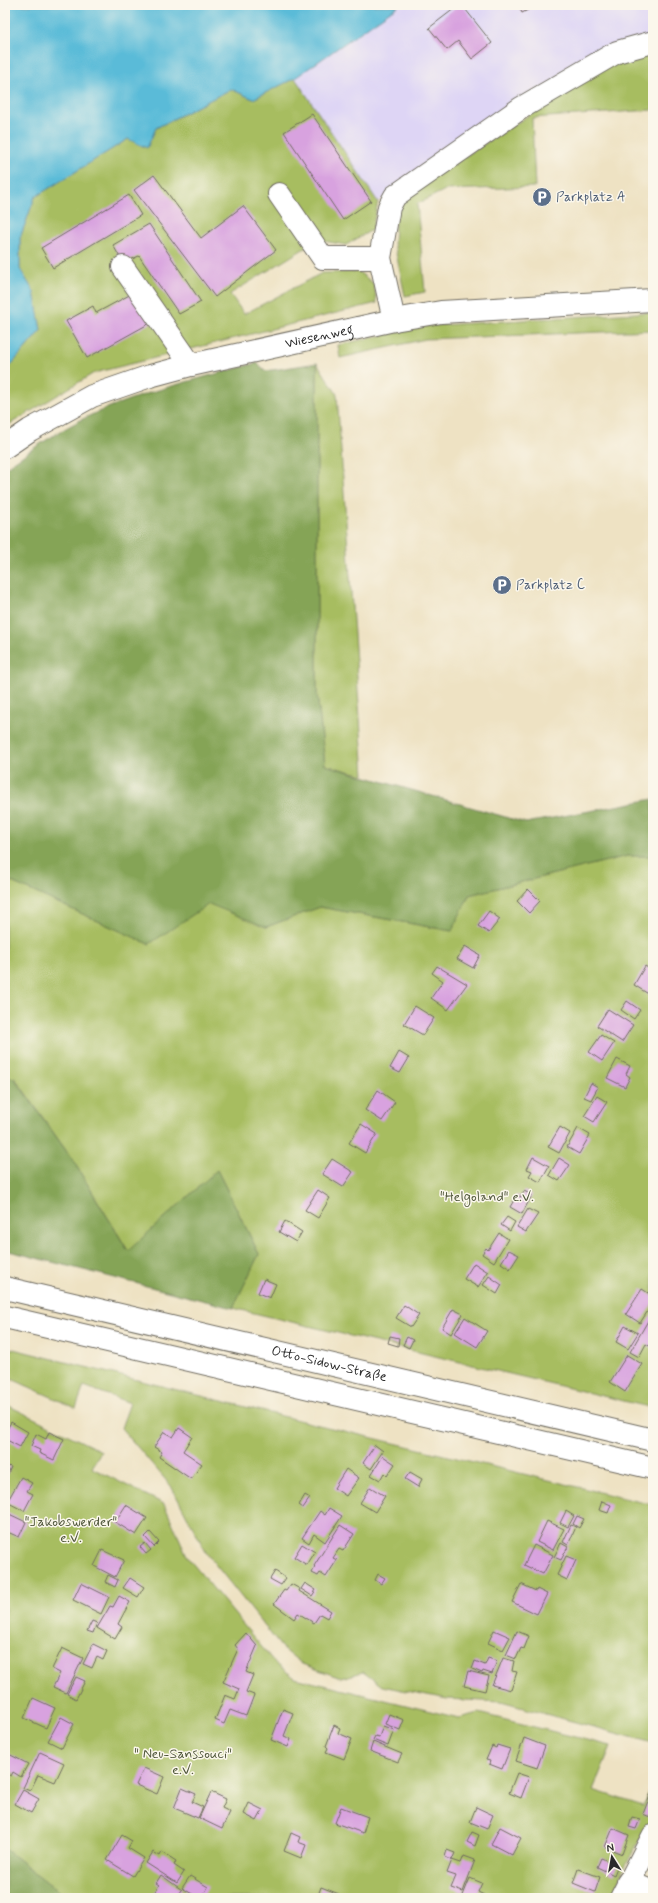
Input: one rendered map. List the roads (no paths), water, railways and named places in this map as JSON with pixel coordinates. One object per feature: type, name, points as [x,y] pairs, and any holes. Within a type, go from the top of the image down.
[{"type":"main road","points":[[394,320],[380,258],[389,207],[395,196],[521,108],[617,52],[653,42]]},
{"type":"main road","points":[[279,194],[323,258],[380,258]]},
{"type":"main road","points":[[123,267],[190,364]]},
{"type":"main road","name":"Wiesenweg","points":[[5,447],[30,430],[92,396],[190,364],[394,320],[442,312],[653,300]]},
{"type":"main road","name":"Otto-Sidow-Straße","points":[[5,1288],[653,1440]]},
{"type":"main road","name":"Otto-Sidow-Straße","points":[[5,1317],[653,1468]]},
{"type":"main road","points":[[653,1836],[625,1890],[653,1892]]},
{"type":"water","points":[[5,5],[399,5],[295,78],[253,99],[231,89],[156,128],[147,148],[128,139],[35,197],[20,238],[20,269],[34,292],[41,330],[5,372]]},
{"type":"place","name":"Parkplatz A","points":[[542,197]]},
{"type":"place","name":"Parkplatz C","points":[[502,585]]},
{"type":"park label","name":"\"Helgoland\" e.V.","points":[[487,1197]]},
{"type":"park label","name":"\"Jakobswerder\" e.V.","points":[[71,1530]]},
{"type":"park label","name":"\" Neu-Sanssouci\" e.V.","points":[[183,1762]]}]
